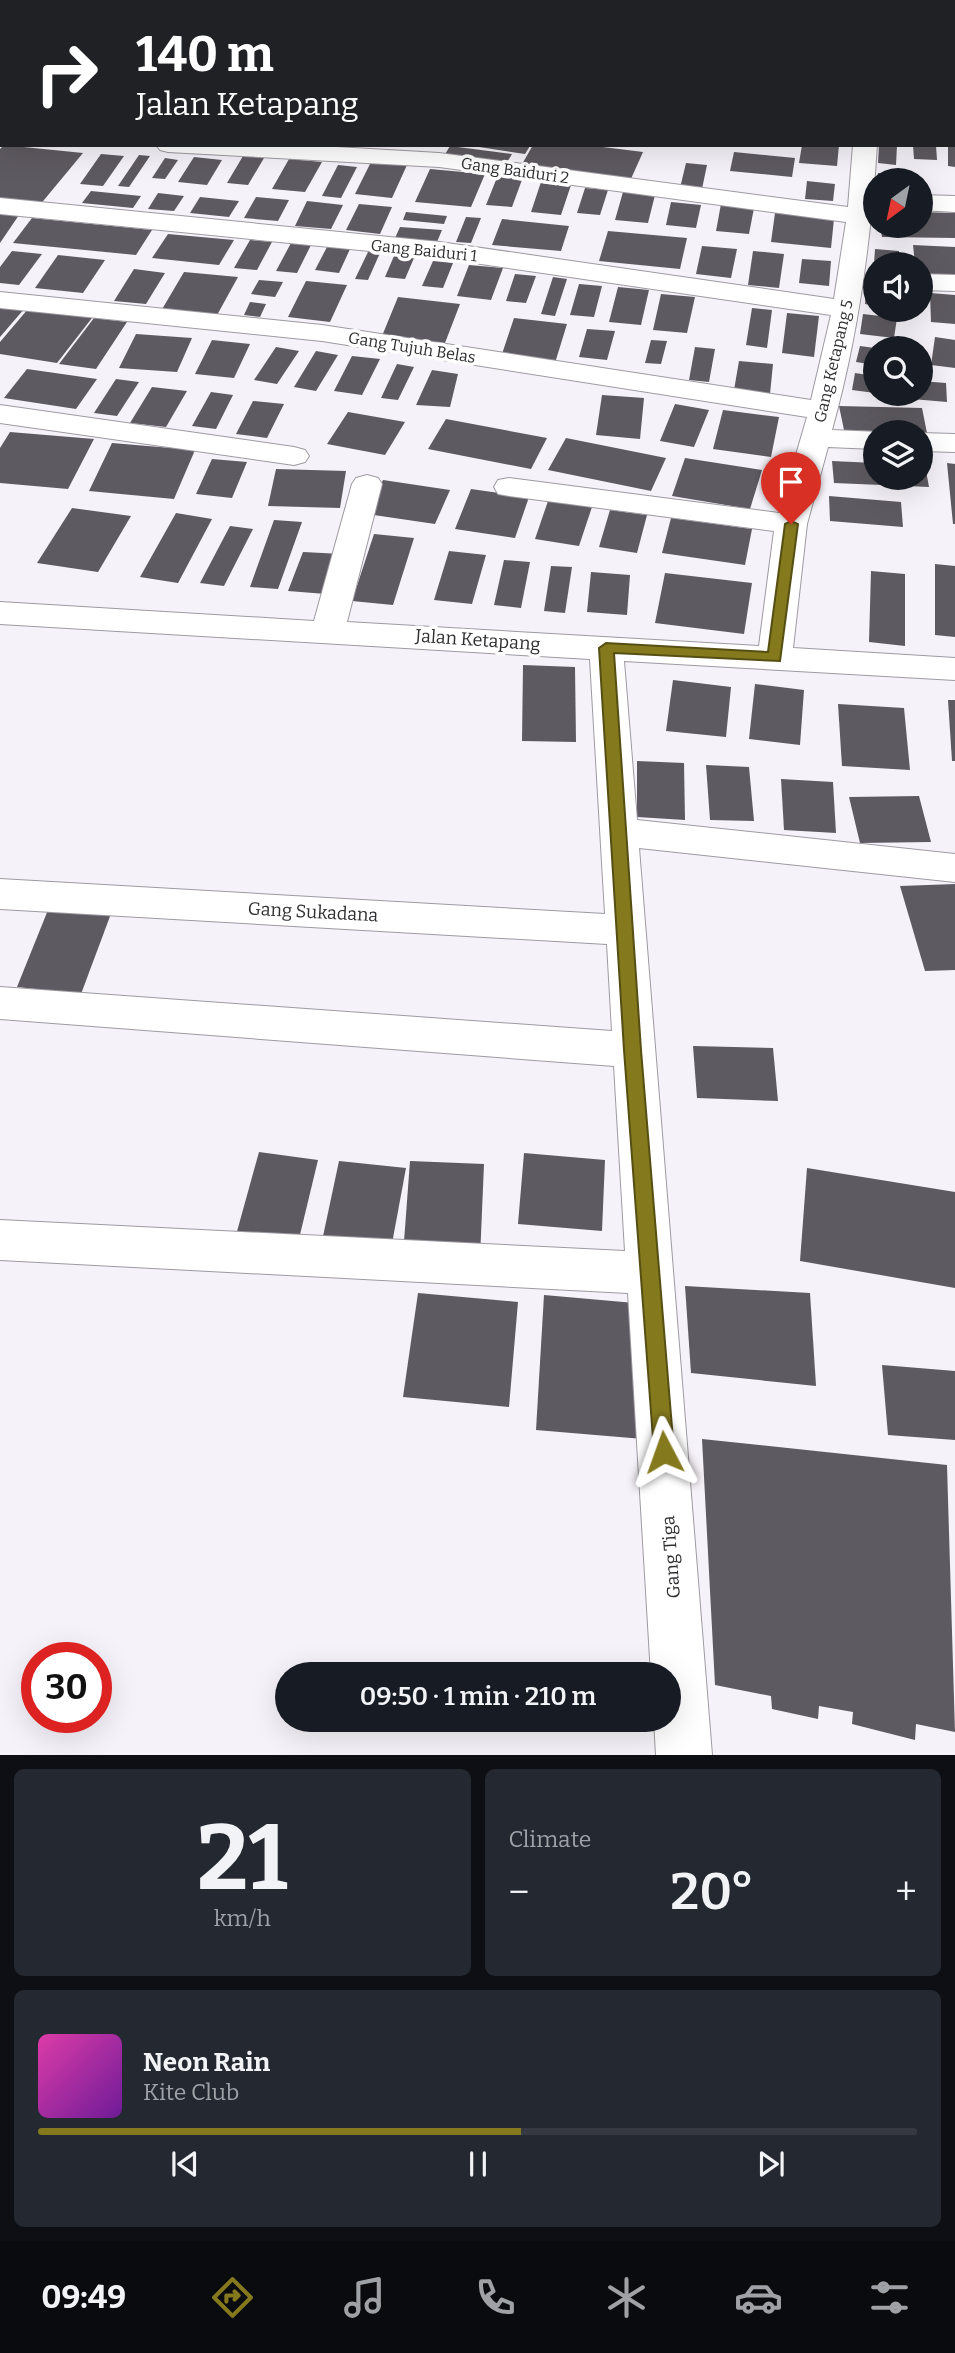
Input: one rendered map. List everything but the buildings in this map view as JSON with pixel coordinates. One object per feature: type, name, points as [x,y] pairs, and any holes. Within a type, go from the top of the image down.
[{"type":"street","name":"Gang Baiduri 2","points":[[246,147],[442,152],[863,205]]},
{"type":"street","name":"Gang Ketapang 5","points":[[865,147],[865,168]]},
{"type":"street","points":[[933,203],[955,204]]},
{"type":"street","name":"Gang Baiduri 1","points":[[0,206],[440,250],[846,309]]},
{"type":"street","name":"Gang Ketapang 5","points":[[775,657],[791,524],[819,425],[846,309],[863,279]]},
{"type":"street","points":[[933,283],[955,284]]},
{"type":"street","name":"Gang Tujuh Belas","points":[[0,300],[322,333],[819,425],[863,437]]},
{"type":"street","points":[[0,414],[294,456]]},
{"type":"street","points":[[933,442],[955,443]]},
{"type":"street","points":[[328,631],[367,484]]},
{"type":"street","points":[[509,487],[791,524]]},
{"type":"street","name":"Jalan Ketapang","points":[[0,613],[955,669]]},
{"type":"street","name":"Gang Tiga","points":[[606,648],[684,1755]]},
{"type":"street","points":[[620,832],[955,868]]},
{"type":"street","name":"Gang Sukadana","points":[[0,894],[627,930]]},
{"type":"street","points":[[0,1003],[633,1050]]},
{"type":"street","points":[[0,1240],[652,1273]]},
{"type":"route","points":[[664,1452],[606,648],[775,657],[791,524]]}]
